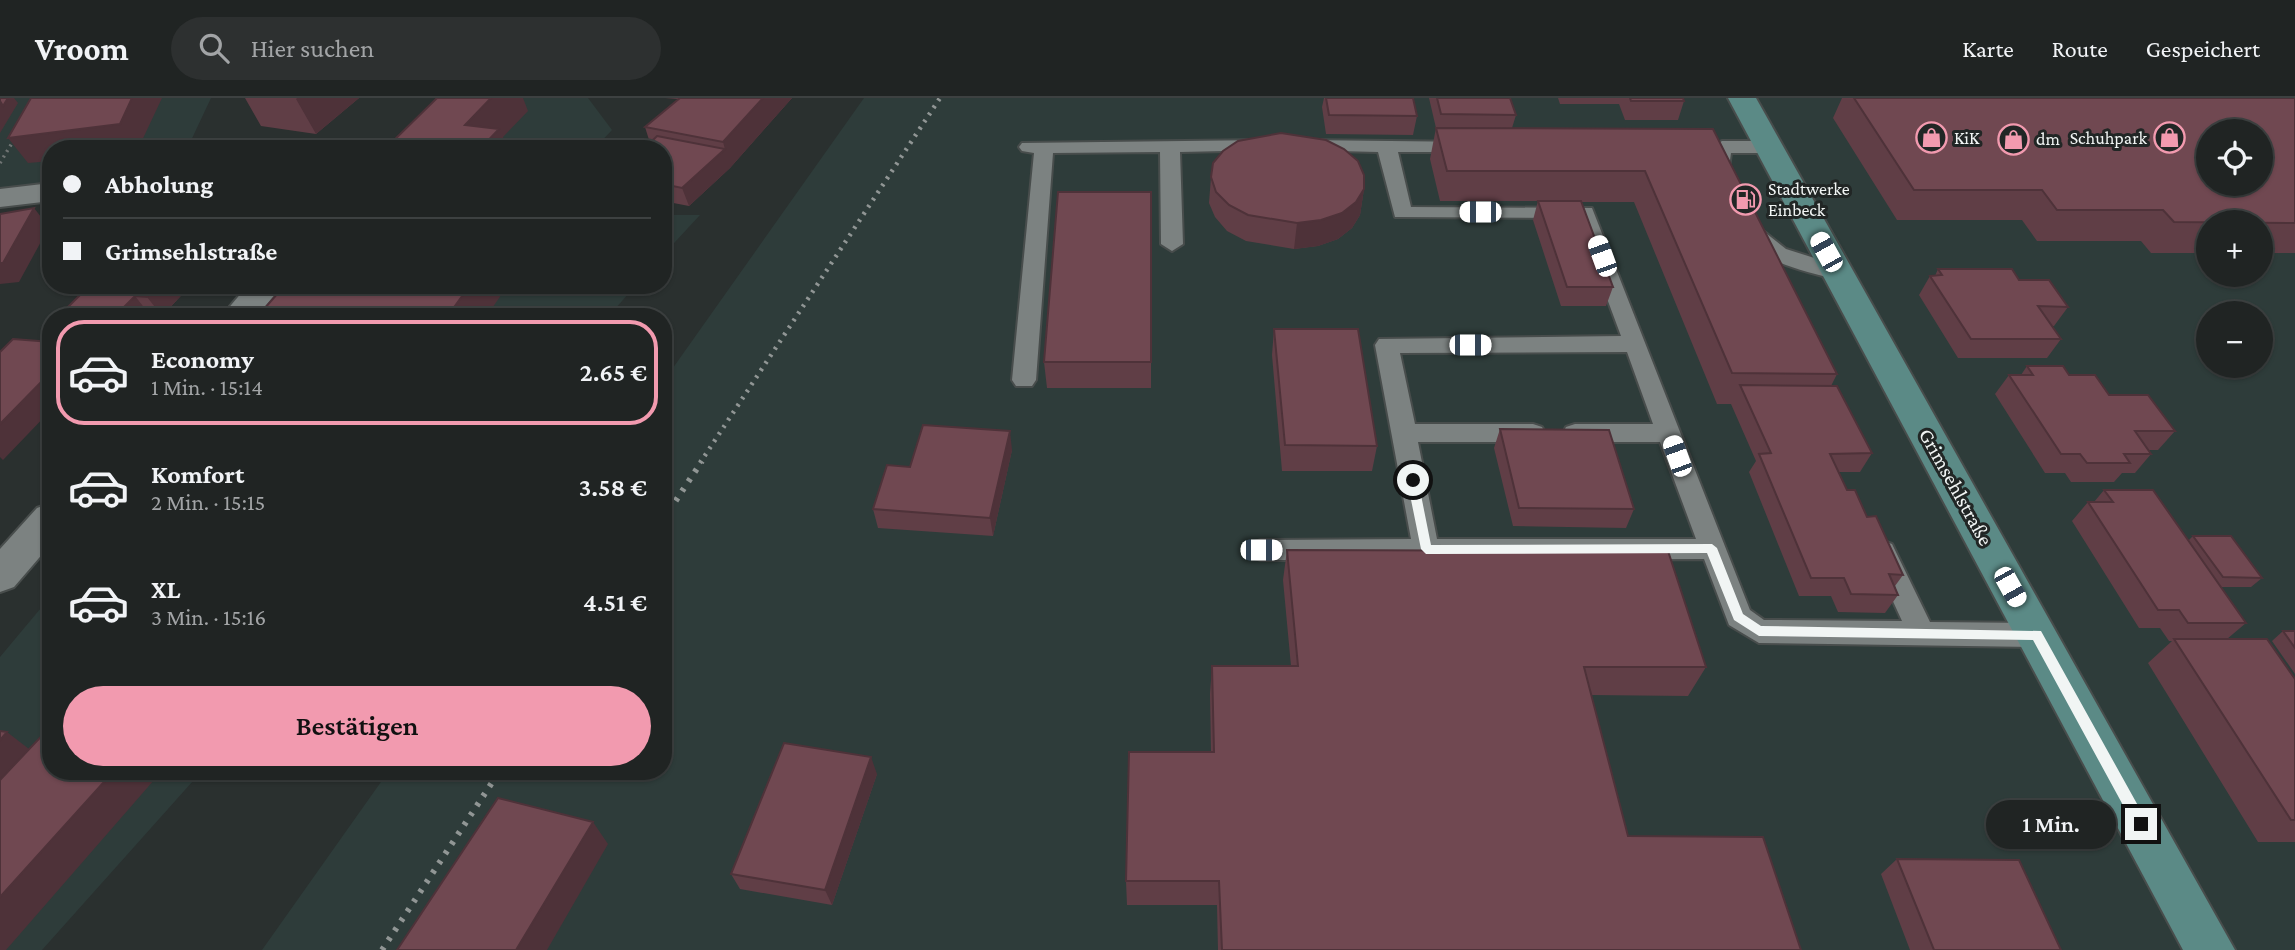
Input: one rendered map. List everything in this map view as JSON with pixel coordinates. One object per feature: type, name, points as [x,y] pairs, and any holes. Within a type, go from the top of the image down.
[{"type":"main road","name":"Grimsehlstraße","points":[[1742,98],[2210,950]]},
{"type":"street","points":[[0,198],[42,193]]},
{"type":"street","points":[[245,308],[259,294]]},
{"type":"street","points":[[0,531],[42,522]]},
{"type":"street","points":[[0,576],[42,528]]},
{"type":"lane","points":[[1170,146],[1172,244]]},
{"type":"lane","points":[[1387,146],[1402,213],[1585,212],[1739,617],[1759,631],[2036,635]]},
{"type":"lane","points":[[1024,380],[1037,147],[1485,146]]},
{"type":"lane","points":[[1698,147],[1769,148]]},
{"type":"lane","points":[[1723,147],[1718,168],[1752,234],[1763,246],[1780,256],[1838,273]]},
{"type":"lane","points":[[1426,549],[1387,345],[1635,344]]},
{"type":"lane","points":[[1404,433],[1668,433]]},
{"type":"lane","points":[[1874,533],[1922,635]]},
{"type":"lane","points":[[1261,550],[1712,548]]},
{"type":"path","points":[[0,163],[18,132]]},
{"type":"shaded area","points":[[0,98],[211,98],[191,140],[42,140],[42,183],[0,188]]},
{"type":"shaded area","points":[[488,98],[588,98],[612,130],[603,140],[444,140]]},
{"type":"shaded area","points":[[864,98],[2295,98],[2295,950],[262,950],[382,780],[672,780],[672,369]]},
{"type":"shaded area","points":[[672,215],[700,215],[672,245]]},
{"type":"shaded area","points":[[302,294],[628,294],[616,308],[291,308]]},
{"type":"shaded area","points":[[42,607],[42,780],[194,780],[42,950],[0,950],[0,657]]},
{"type":"building","points":[[0,98],[8,98],[3,106],[0,101]]},
{"type":"building","points":[[31,98],[132,98],[120,124],[8,138]]},
{"type":"building","points":[[437,98],[491,98],[465,125],[499,129],[489,140],[394,140]]},
{"type":"building","points":[[680,98],[763,98],[723,142],[645,127]]},
{"type":"building","points":[[1326,98],[1413,98],[1417,116],[1329,115]]},
{"type":"building","points":[[1437,98],[1510,98],[1516,115],[1441,114]]},
{"type":"building","points":[[1630,98],[1683,98],[1684,101],[1631,101]]},
{"type":"building","points":[[1854,98],[2295,98],[2295,223],[2273,223],[2273,210],[2196,210],[2196,222],[2174,222],[2163,210],[2057,210],[2042,190],[1914,190]]},
{"type":"building","points":[[1436,128],[1713,129],[1837,374],[1732,373],[1645,171],[1447,171]]},
{"type":"building","points":[[1281,133],[1326,140],[1344,149],[1358,161],[1364,175],[1364,189],[1356,202],[1342,213],[1321,220],[1297,223],[1248,215],[1229,205],[1216,192],[1211,177],[1213,163],[1223,151],[1238,141]]},
{"type":"building","points":[[657,136],[725,149],[682,188],[672,186],[672,140],[653,140]]},
{"type":"building","points":[[1058,192],[1151,192],[1151,362],[1044,362]]},
{"type":"building","points":[[1538,201],[1581,201],[1613,287],[1567,287]]},
{"type":"building","points":[[34,208],[3,263],[0,263],[0,214]]},
{"type":"building","points":[[1938,269],[2012,269],[2019,280],[2049,280],[2068,307],[2038,306],[2061,339],[1971,339],[1930,276],[1942,275]]},
{"type":"building","points":[[81,294],[150,294],[147,297],[135,296],[123,308],[67,308]]},
{"type":"building","points":[[277,294],[464,294],[453,308],[265,308]]},
{"type":"building","points":[[1274,329],[1358,329],[1377,446],[1285,445]]},
{"type":"building","points":[[13,339],[42,341],[42,381],[0,424],[0,352]]},
{"type":"building","points":[[2027,366],[2063,366],[2069,375],[2095,375],[2109,395],[2148,395],[2175,431],[2135,431],[2151,454],[2124,454],[2130,463],[2087,463],[2080,454],[2061,454],[2009,375],[2033,375]]},
{"type":"building","points":[[1740,385],[1837,386],[1872,453],[1830,454],[1847,490],[1855,490],[1867,517],[1876,516],[1903,575],[1889,574],[1898,595],[1851,594],[1844,578],[1811,578],[1759,454],[1771,453]]},
{"type":"building","points":[[923,425],[1010,431],[990,518],[873,509],[887,465],[910,467]]},
{"type":"building","points":[[1500,429],[1609,430],[1634,509],[1519,508]]},
{"type":"building","points":[[2104,490],[2153,490],[2246,623],[2188,623],[2179,610],[2158,610],[2088,502],[2113,502]]},
{"type":"building","points":[[2193,536],[2231,536],[2262,578],[2223,577]]},
{"type":"building","points":[[1287,550],[1668,551],[1706,667],[1584,667],[1628,836],[1763,837],[1801,950],[1222,950],[1219,881],[1126,881],[1129,752],[1214,752],[1212,666],[1298,666]]},
{"type":"building","points":[[2283,631],[2295,631],[2295,648]]},
{"type":"building","points":[[2174,639],[2267,639],[2295,679],[2295,820],[2291,820]]},
{"type":"building","points":[[0,731],[7,732],[0,740]]},
{"type":"building","points":[[42,736],[42,780],[106,780],[0,897],[0,780]]},
{"type":"building","points":[[784,743],[871,757],[825,890],[731,874]]},
{"type":"building","points":[[498,798],[593,822],[516,950],[397,950]]},
{"type":"building","points":[[1897,859],[2019,860],[2061,950],[1934,950]]},
{"type":"railway","points":[[700,463],[940,98]]},
{"type":"railway","points":[[672,506],[702,461]]},
{"type":"railway","points":[[382,950],[494,780]]},
{"type":"place","name":"KiK","points":[[1931,138]]},
{"type":"place","name":"Schuhpark","points":[[2170,138]]},
{"type":"place","name":"dm","points":[[2013,139]]},
{"type":"place","name":"Stadtwerke Einbeck","points":[[1745,199]]},
{"type":"route","points":[[1413,480],[1426,549],[1712,548],[1739,617],[1759,631],[2036,635],[2141,824]]}]
